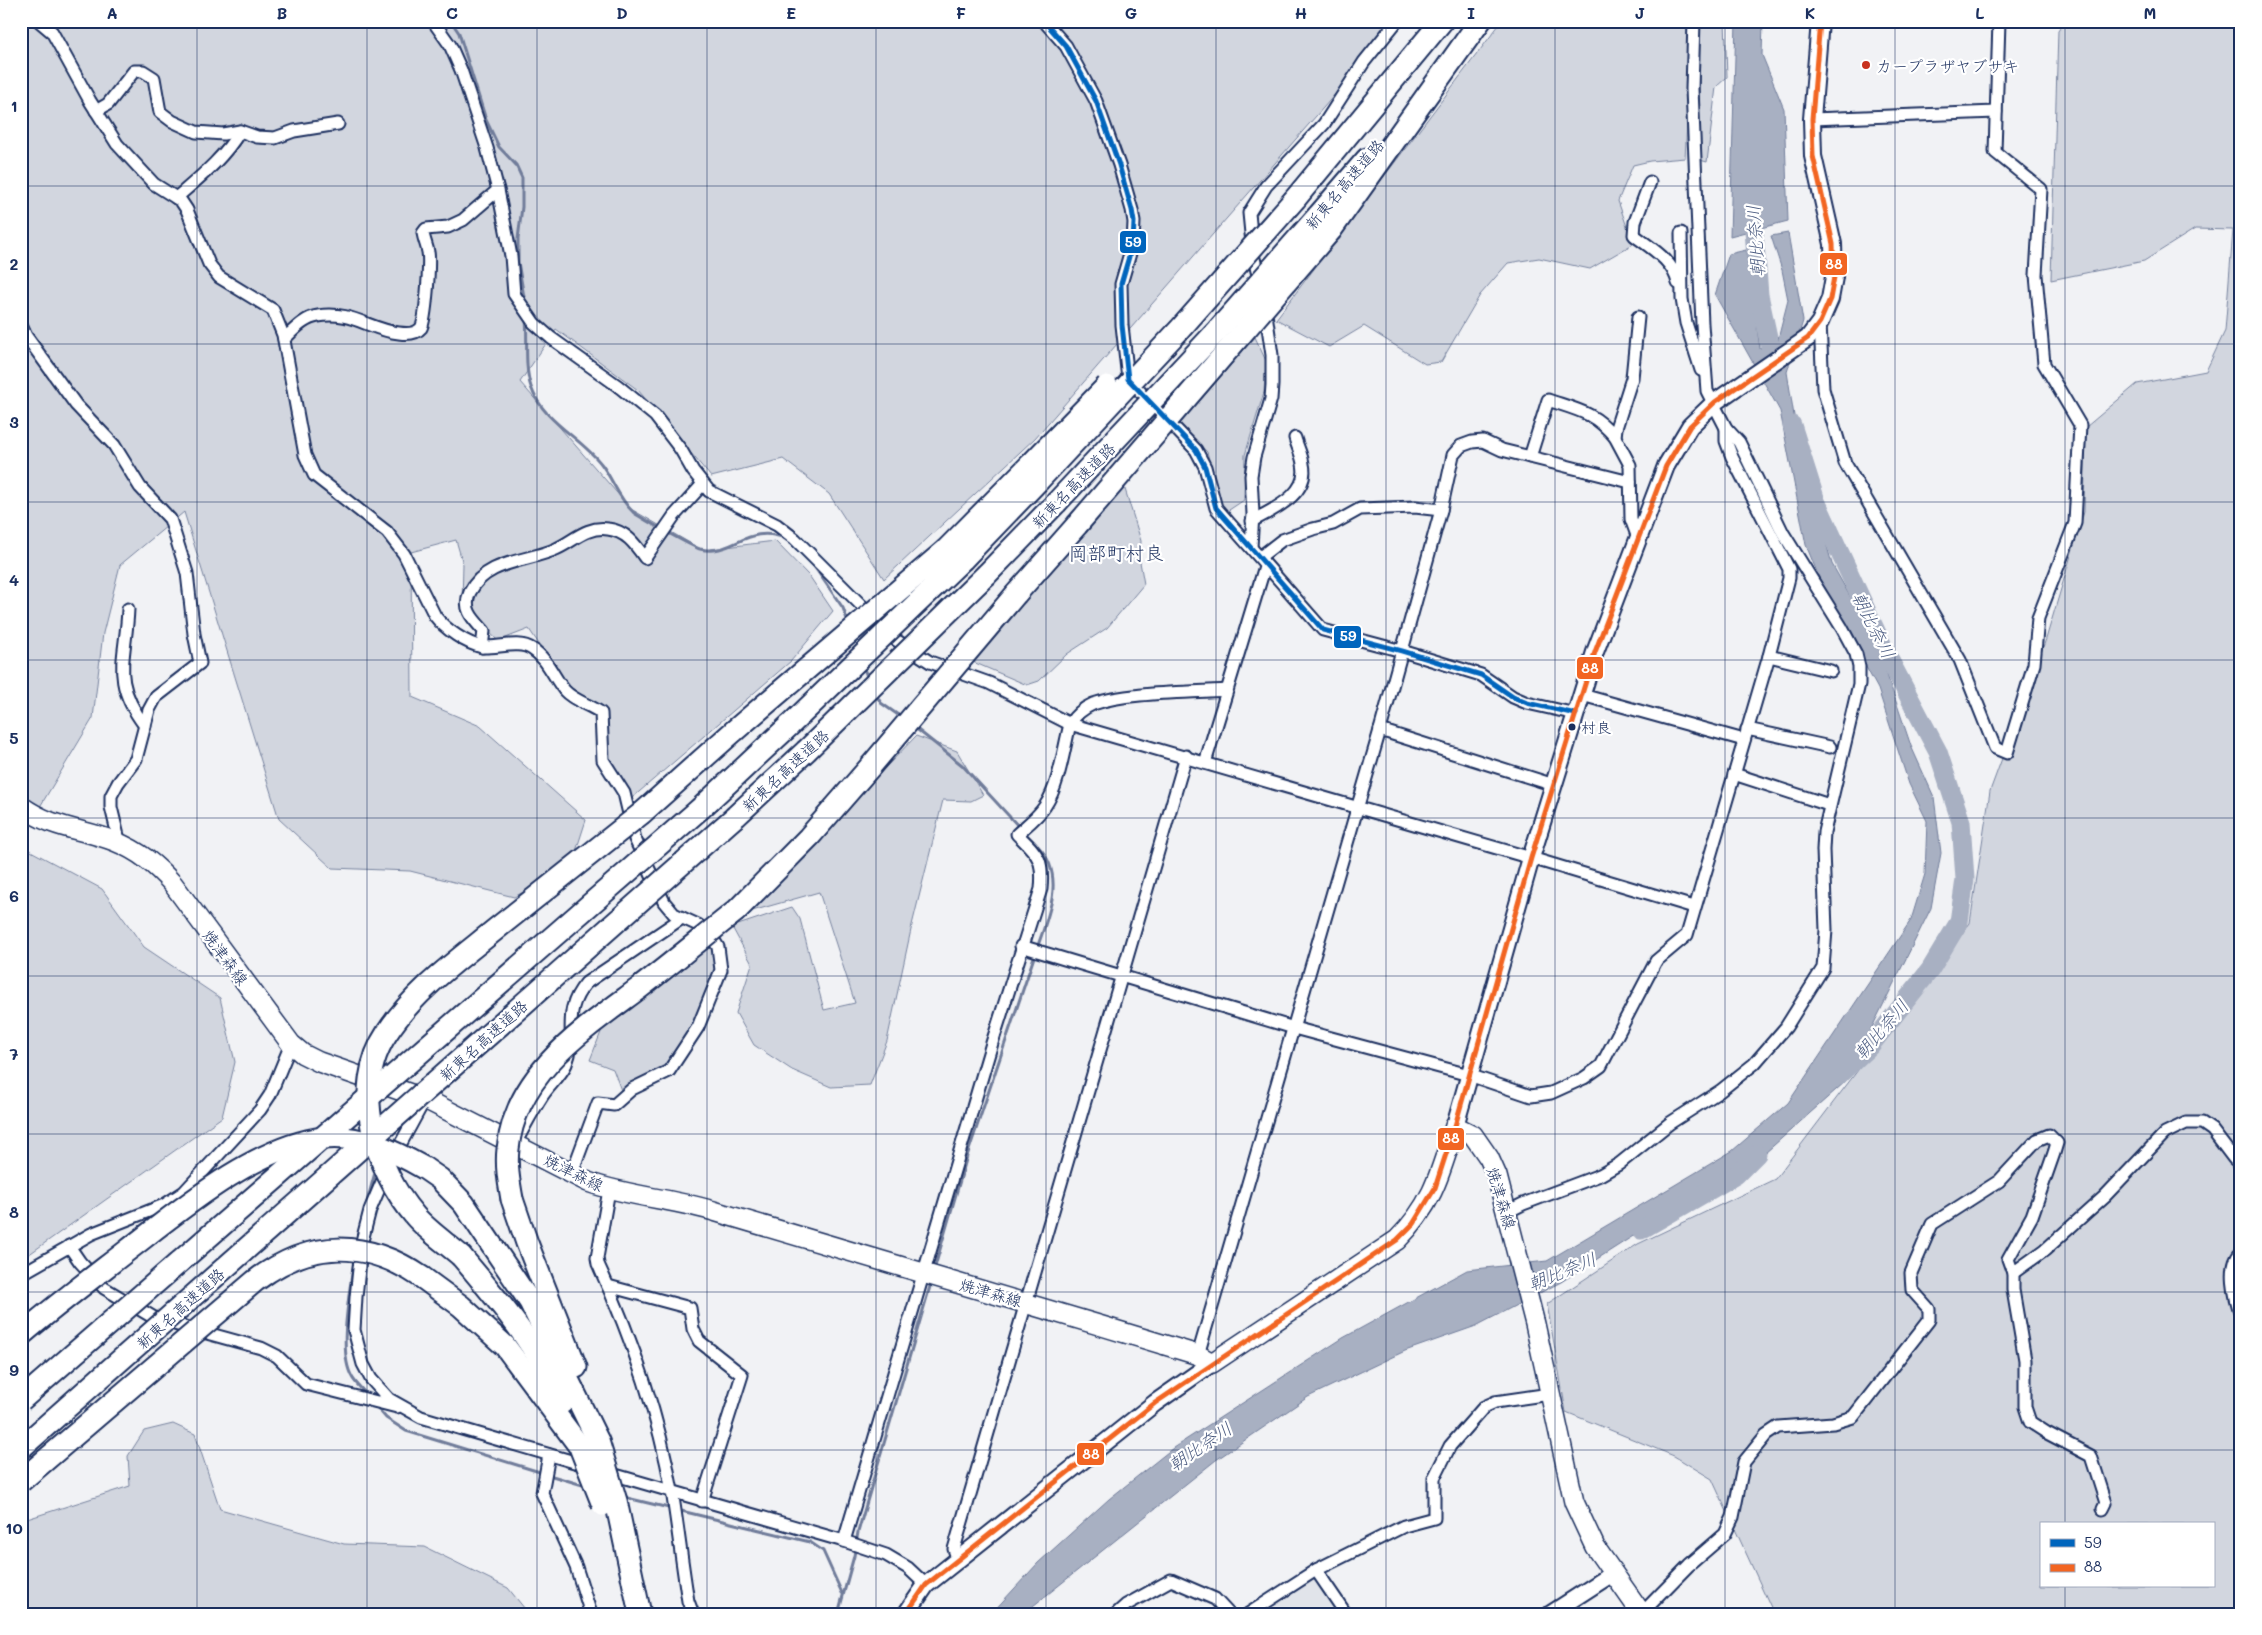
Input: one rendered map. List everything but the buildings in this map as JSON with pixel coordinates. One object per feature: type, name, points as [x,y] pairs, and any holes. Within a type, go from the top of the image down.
[{"type":"highway","name":"新東名高速道路","points":[[21,1400],[701,808],[790,726],[954,554],[1181,328],[1294,199],[1442,21]]},
{"type":"highway","name":"新東名高速道路","points":[[21,1448],[736,816],[806,751],[987,574],[1211,338],[1325,223],[1480,21]]},
{"type":"highway","points":[[589,1444],[579,1374],[527,1242],[512,1198],[507,1170],[508,1149],[516,1115],[530,1088],[544,1067],[580,1033],[736,911],[809,837],[1077,525],[1325,223]]},
{"type":"highway","points":[[589,1444],[540,1360],[506,1312],[461,1256],[416,1217],[394,1185],[381,1159],[373,1125],[370,1093],[376,1053],[390,1027],[416,997],[462,956],[642,813],[734,731],[954,554]]},
{"type":"highway","points":[[21,1335],[53,1308],[164,1223],[213,1188],[260,1159],[292,1144],[324,1138],[346,1138],[380,1147],[424,1168],[440,1179],[464,1204],[530,1302],[589,1444],[610,1503],[640,1614]]},
{"type":"highway","points":[[21,1481],[254,1281],[277,1266],[309,1253],[346,1248],[384,1256],[424,1278],[462,1306],[505,1346],[589,1444]]},
{"type":"highway","points":[[610,1503],[626,1614]]},
{"type":"main road","points":[[906,1614],[926,1585],[1155,1403],[1205,1359],[1397,1240],[1413,1224],[1435,1188],[1455,1126],[1531,858],[1582,695],[1596,652],[1666,466],[1690,426],[1716,395],[1808,338],[1820,322],[1830,299],[1834,277],[1834,244],[1814,156],[1812,119],[1820,21]]},
{"type":"main road","name":"焼津森線","points":[[21,806],[43,820],[120,844],[153,863],[173,884],[291,1044],[303,1054],[319,1062],[425,1099],[609,1190],[708,1209],[924,1274],[1026,1302],[1205,1359]]},
{"type":"main road","name":"焼津森線","points":[[1455,1126],[1473,1135],[1489,1158],[1498,1176],[1535,1324],[1574,1502],[1591,1541],[1612,1574],[1642,1613]]},
{"type":"street","points":[[39,21],[52,32],[96,111],[117,144],[154,184],[176,198],[187,210],[209,264],[220,278],[273,310],[284,339],[305,456],[314,475],[387,532],[404,554],[435,616],[442,625],[462,638],[482,646],[531,648],[539,655],[567,693],[601,713],[603,760],[624,793],[635,839],[664,902],[674,914],[698,925],[712,937],[718,947],[721,970],[698,1027],[669,1072],[632,1089],[614,1105],[598,1103],[572,1173]]},
{"type":"street","points":[[433,21],[450,44],[462,70],[487,148],[498,190],[511,256],[514,294],[534,323],[551,338],[618,386],[655,416],[709,491],[777,525],[795,539],[896,640],[930,662],[990,683],[1070,724],[1186,756],[1694,907]]},
{"type":"street","points":[[1044,21],[1066,46],[1096,100],[1119,165],[1132,210],[1134,222],[1133,243],[1121,284],[1122,325],[1128,379],[1196,450],[1204,467],[1216,508],[1323,630],[1481,675],[1512,697],[1527,703],[1576,714]]},
{"type":"street","points":[[1251,548],[1251,476],[1254,457],[1270,399],[1272,362],[1249,213],[1266,186],[1324,124],[1364,62],[1397,21]]},
{"type":"street","points":[[1021,946],[1294,1028],[1469,1075],[1531,1096],[1544,1096],[1584,1078],[1601,1066],[1656,961],[1687,935],[1769,656],[1789,578],[1789,569],[1732,457],[1726,441],[1726,428],[1716,395],[1702,324],[1692,89],[1694,21]]},
{"type":"street","points":[[1820,322],[1823,390],[1845,463],[1960,660],[1995,748],[2007,753],[2034,664],[2038,618],[2075,523],[2080,425],[2044,364],[2036,275],[2041,189],[1995,152],[1999,21]]},
{"type":"street","points":[[96,111],[108,104],[134,71],[143,71],[154,78],[160,112],[172,121],[196,132],[223,134],[240,131],[257,137],[275,138],[294,131],[338,124]]},
{"type":"street","points":[[1812,119],[1996,112]]},
{"type":"street","points":[[176,198],[217,163],[229,149],[240,131]]},
{"type":"street","points":[[1650,182],[1635,222],[1634,234],[1669,263],[1675,272],[1686,323],[1716,395]]},
{"type":"street","points":[[284,339],[304,321],[317,316],[340,315],[398,333],[413,333],[421,328],[426,312],[428,253],[423,234],[426,229],[448,227],[463,220],[498,190]]},
{"type":"street","points":[[1681,233],[1682,299]]},
{"type":"street","points":[[1615,437],[1616,428],[1632,378],[1638,317]]},
{"type":"street","points":[[21,324],[26,336],[76,405],[114,445],[140,487],[170,519],[187,573],[194,634],[200,663],[156,697],[145,726],[136,760],[118,783],[112,796],[112,807],[120,844]]},
{"type":"street","points":[[1530,457],[1548,400],[1587,413],[1602,422],[1615,437],[1630,465],[1631,519],[1638,538]]},
{"type":"street","points":[[1509,1219],[1522,1204],[1600,1175],[1619,1164],[1670,1123],[1720,1091],[1754,1064],[1786,1027],[1823,968],[1826,930],[1823,850],[1829,805],[1844,751],[1859,684],[1859,668],[1856,654],[1783,533],[1739,442],[1726,428]]},
{"type":"street","points":[[1252,521],[1277,507],[1296,492],[1303,480],[1304,465],[1294,438]]},
{"type":"street","points":[[1205,1359],[1294,1028],[1441,510],[1453,455],[1461,446],[1483,441],[1502,450],[1630,482]]},
{"type":"street","points":[[482,646],[484,631],[467,610],[467,599],[473,585],[482,575],[498,567],[556,549],[594,528],[609,529],[623,533],[632,540],[645,558],[674,516],[703,484]]},
{"type":"street","points":[[1205,763],[1262,562],[1282,540],[1334,524],[1360,509],[1415,507],[1441,510]]},
{"type":"street","points":[[128,609],[127,637],[122,657],[122,676],[129,703],[145,726]]},
{"type":"street","points":[[1769,656],[1831,671]]},
{"type":"street","points":[[844,1541],[1021,946],[1041,889],[1042,865],[1036,853],[1017,834],[1033,821],[1052,794],[1070,724],[1074,716],[1091,705],[1118,698],[1227,690]]},
{"type":"street","points":[[1582,695],[1746,734],[1830,747]]},
{"type":"street","points":[[1380,730],[1554,785]]},
{"type":"street","points":[[958,1560],[954,1549],[1186,756]]},
{"type":"street","points":[[1734,774],[1829,805]]},
{"type":"street","points":[[515,1143],[541,1097],[566,1065],[571,1047],[571,1011],[576,995],[586,983],[682,918]]},
{"type":"street","points":[[21,1274],[90,1234],[164,1205],[184,1192],[260,1110],[270,1096],[291,1044]]},
{"type":"street","points":[[402,1408],[380,1389],[363,1364],[354,1330],[356,1297],[362,1241],[370,1210],[379,1185],[425,1099]]},
{"type":"street","points":[[2012,1273],[2045,1250],[2105,1196],[2165,1133],[2186,1123],[2202,1123],[2212,1130],[2234,1159],[2241,1164]]},
{"type":"street","points":[[1642,1613],[1689,1565],[1725,1534],[1732,1517],[1744,1462],[1766,1435],[1778,1427],[1833,1423],[1852,1417],[1876,1390],[1929,1320],[1928,1309],[1912,1290],[1911,1273],[1932,1224],[1998,1181],[2037,1140],[2049,1135],[2057,1143],[2054,1153],[2032,1216],[2008,1259],[2012,1273],[2013,1290],[2025,1360],[2025,1407],[2030,1422],[2091,1456],[2106,1503],[2104,1510]]},
{"type":"street","points":[[609,1190],[597,1258],[632,1345],[647,1392],[672,1491],[688,1601],[693,1614]]},
{"type":"street","points":[[69,1246],[104,1288],[156,1319],[261,1348],[277,1356],[306,1384],[402,1408],[421,1417],[844,1541],[886,1555],[908,1568],[926,1585]]},
{"type":"street","points":[[2241,1253],[2235,1260],[2234,1272],[2237,1303],[2241,1314]]},
{"type":"street","points":[[608,1286],[690,1308],[693,1329],[699,1341],[742,1375],[702,1500]]},
{"type":"street","points":[[1248,1614],[1316,1570],[1404,1526],[1434,1518],[1434,1478],[1450,1446],[1484,1407],[1495,1402],[1550,1394]]},
{"type":"street","points":[[548,1455],[542,1493],[576,1566],[591,1614]]},
{"type":"street","points":[[1316,1570],[1346,1614]]},
{"type":"street","points":[[1550,1614],[1612,1574]]},
{"type":"street","points":[[1116,1614],[1126,1605],[1171,1580],[1215,1599],[1229,1614]]},
{"type":"shaded area","points":[[21,21],[1392,21],[1337,92],[1035,438],[884,579],[829,494],[783,459],[711,477],[638,390],[556,329],[520,382],[631,509],[702,550],[775,541],[810,577],[833,611],[791,661],[632,798],[608,760],[606,713],[565,683],[529,629],[498,641],[462,603],[463,564],[456,540],[411,552],[412,697],[480,726],[586,820],[576,851],[553,876],[514,897],[410,871],[332,868],[279,819],[184,512],[120,565],[103,633],[93,718],[35,815],[21,807]]},
{"type":"shaded area","points":[[1502,21],[1687,21],[1690,70],[1685,158],[1650,161],[1633,165],[1618,201],[1633,244],[1590,269],[1539,258],[1508,263],[1480,295],[1441,362],[1425,364],[1364,326],[1329,347],[1276,319]]},
{"type":"shaded area","points":[[1699,21],[1725,21],[1727,77],[1716,87],[1707,162],[1700,160]]},
{"type":"shaded area","points":[[2064,21],[2241,21],[2241,1614],[1774,1614],[1712,1479],[1674,1456],[1566,1412],[1547,1304],[1638,1244],[1775,1179],[1970,923],[1990,791],[2046,639],[2084,512],[2086,427],[2137,384],[2206,371],[2225,331],[2233,230],[2195,229],[2144,261],[2051,280],[2058,30]]},
{"type":"shaded area","points":[[1255,337],[1266,361],[1264,392],[1245,455],[1244,500],[1226,512],[1220,501],[1207,452],[1180,424]]},
{"type":"shaded area","points":[[1124,486],[1141,541],[1140,562],[1144,584],[1107,628],[1067,654],[1039,681],[1027,685],[973,662]]},
{"type":"shaded area","points":[[916,736],[957,751],[983,795],[971,801],[943,800],[912,925],[887,1041],[870,1085],[831,1087],[792,1070],[754,1045],[736,1013],[752,964],[732,927],[792,907],[800,919],[824,1010],[855,1003],[819,892],[745,913]]},
{"type":"shaded area","points":[[27,849],[102,889],[144,947],[220,998],[235,1062],[222,1117],[21,1260],[21,853]]},
{"type":"shaded area","points":[[711,939],[716,973],[694,1030],[662,1075],[622,1093],[613,1069],[590,1060],[605,1022]]},
{"type":"shaded area","points":[[173,1424],[195,1434],[220,1509],[344,1544],[425,1547],[508,1588],[529,1614],[21,1614],[21,1521],[130,1486],[128,1456],[144,1431]]},
{"type":"shaded area","points":[[1313,1578],[1317,1579],[1340,1614],[1258,1614]]},
{"type":"water","points":[[1736,21],[1763,21],[1762,55],[1784,109],[1788,221],[1730,236]]},
{"type":"water","points":[[1788,233],[1803,321],[1787,372],[1799,447],[1832,564],[1877,645],[1911,746],[1934,797],[1941,853],[1931,908],[1845,1082],[1755,1162],[1663,1217],[1561,1282],[1476,1326],[1405,1351],[1308,1397],[1216,1460],[1023,1614],[991,1614],[1038,1563],[1109,1499],[1173,1448],[1343,1338],[1467,1270],[1547,1261],[1732,1151],[1788,1103],[1911,920],[1925,874],[1927,821],[1909,784],[1878,689],[1825,592],[1806,545],[1780,411],[1715,295],[1729,254],[1746,250],[1760,349],[1777,343],[1788,300],[1782,270],[1771,236]]},
{"type":"waterway","points":[[451,21],[459,33],[486,120],[499,147],[516,165],[522,178],[518,262],[525,303]]},
{"type":"waterway","name":"朝比奈川","points":[[1752,205],[1759,295],[1775,370]]},
{"type":"waterway","points":[[526,319],[529,379],[537,399],[553,420],[584,446],[602,465],[633,512],[666,532],[700,549],[711,550],[721,548],[761,535],[773,535],[787,539]]},
{"type":"waterway","name":"朝比奈川","points":[[1792,425],[1816,501],[1888,657],[1938,752],[1961,822],[1965,879],[1959,922],[1930,970],[1870,1046],[1838,1076]]},
{"type":"waterway","points":[[811,562],[843,608],[848,622]]},
{"type":"waterway","points":[[863,666],[868,679]]},
{"type":"waterway","points":[[875,693],[881,703],[901,717]]},
{"type":"waterway","points":[[914,727],[962,765],[1020,828]]},
{"type":"waterway","points":[[1024,832],[1045,855],[1053,878],[1052,902],[1037,948]]},
{"type":"waterway","points":[[934,1270],[967,1156],[1035,954]]},
{"type":"waterway","name":"朝比奈川","points":[[1641,1230],[1736,1175],[1757,1154]]},
{"type":"waterway","points":[[356,1242],[376,1169]]},
{"type":"waterway","points":[[354,1258],[346,1319],[346,1352],[352,1377],[367,1395]]},
{"type":"waterway","points":[[838,1614],[854,1556],[858,1532],[931,1283]]},
{"type":"waterway","points":[[375,1405],[386,1418],[406,1431],[543,1473]]},
{"type":"waterway","points":[[549,1475],[586,1486]]},
{"type":"waterway","points":[[623,1497],[810,1542],[823,1551],[842,1593]]},
{"type":"transit line","name":"59","points":[[1044,21],[1066,46],[1096,101],[1119,165],[1132,210],[1134,222],[1133,243],[1121,284],[1122,325],[1128,379],[1196,450],[1205,467],[1216,508],[1323,630],[1481,675],[1513,697],[1527,703],[1576,714]]},
{"type":"transit line","name":"88","points":[[906,1614],[926,1585],[1155,1403],[1397,1240],[1413,1224],[1435,1188],[1455,1126],[1531,858],[1595,652],[1666,466],[1690,426],[1715,402],[1808,338],[1820,322],[1830,299],[1834,277],[1833,244],[1813,156],[1812,119],[1820,21]]},
{"type":"place","name":"カープラザヤブサキ","points":[[1866,65]]},
{"type":"place","name":"村良","points":[[1572,727]]},
{"type":"district","name":"岡部町村良","points":[[1116,552]]}]
